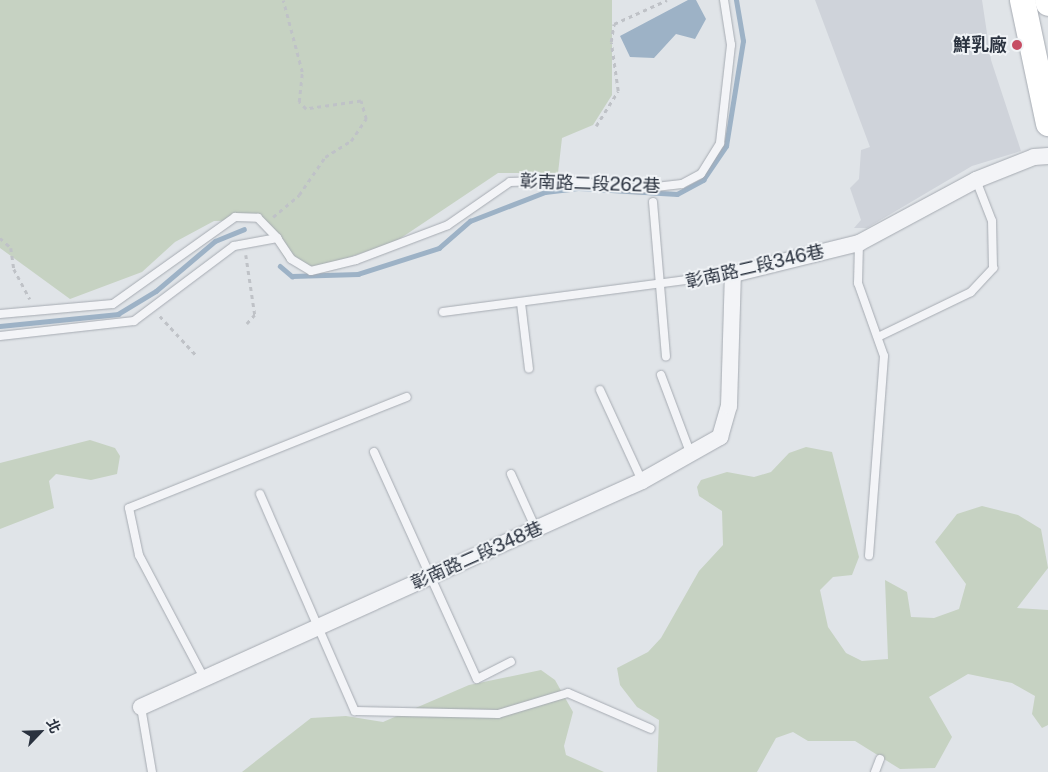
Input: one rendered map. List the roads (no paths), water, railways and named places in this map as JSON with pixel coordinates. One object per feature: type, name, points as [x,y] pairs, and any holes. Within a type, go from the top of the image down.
[{"type":"main road","points":[[1022,0],[1040,39],[1048,123]]},
{"type":"street","name":"彰南路二段346巷","points":[[733,274],[859,243],[976,180],[1034,157],[1048,156]]},
{"type":"street","name":"彰南路二段348巷","points":[[141,707],[642,482],[690,452],[720,437],[728,406],[733,274]]},
{"type":"lane","name":"彰南路二段262巷","points":[[0,314],[37,313],[112,304],[136,290],[218,225],[235,217],[265,222],[302,268],[320,270],[428,234],[465,216],[510,182],[547,179],[662,188],[701,174],[720,142],[731,45],[724,0]]},
{"type":"lane","points":[[880,336],[971,292],[993,268],[992,221],[976,180]]},
{"type":"lane","points":[[653,202],[666,356]]},
{"type":"lane","points":[[0,336],[117,326],[154,310],[223,251],[245,244],[277,238]]},
{"type":"lane","points":[[859,243],[858,283],[880,336],[884,356],[868,555]]},
{"type":"lane","name":"彰南路二段346巷","points":[[443,312],[659,286],[733,274]]},
{"type":"lane","points":[[521,303],[529,369]]},
{"type":"lane","points":[[661,375],[690,452]]},
{"type":"lane","points":[[600,390],[642,482]]},
{"type":"lane","points":[[204,678],[139,555],[129,508],[407,397]]},
{"type":"lane","points":[[374,452],[477,679],[511,662]]},
{"type":"lane","points":[[511,474],[536,529]]},
{"type":"lane","points":[[260,494],[320,627],[355,711],[498,714],[568,693],[651,729]]},
{"type":"lane","name":"彰南路二段348巷","points":[[141,707],[152,772]]},
{"type":"lane","points":[[875,772],[880,759]]},
{"type":"water","points":[[688,0],[696,0],[706,19],[695,39],[676,34],[654,58],[630,57],[620,36]]},
{"type":"waterway","points":[[280,266],[292,276],[358,274],[439,248],[470,221],[545,192],[578,188],[677,194],[703,180],[726,146],[743,41],[736,0]]},
{"type":"waterway","points":[[0,326],[118,314],[156,291],[215,241],[244,229]]},
{"type":"place","name":"鮮乳廠","points":[[1017,45]]}]
